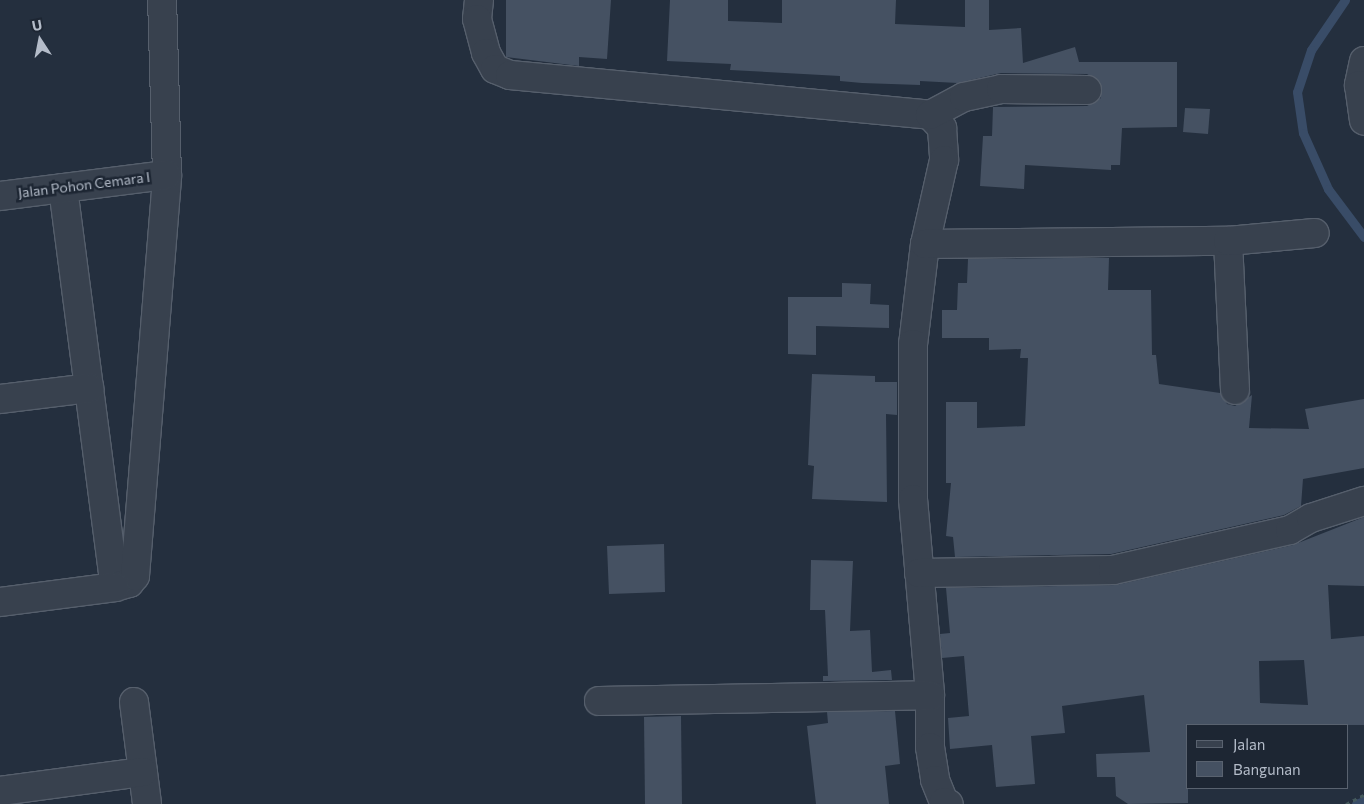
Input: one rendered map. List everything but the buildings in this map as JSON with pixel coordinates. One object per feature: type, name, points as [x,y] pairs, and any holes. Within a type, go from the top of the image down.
[{"type":"street","points":[[0,602],[115,587],[129,583],[135,576],[167,174],[162,0]]},
{"type":"street","points":[[479,0],[477,19],[486,54],[495,69],[510,75],[930,115],[964,97],[1001,89],[1087,90]]},
{"type":"street","points":[[1364,61],[1359,85],[1364,121]]},
{"type":"street","points":[[930,115],[942,128],[944,160],[925,244],[913,344],[913,499],[930,695],[930,747],[935,780],[944,802],[949,804]]},
{"type":"street","name":"Jalan Pohon Cemara I","points":[[0,196],[167,174]]},
{"type":"street","points":[[63,188],[115,587]]},
{"type":"street","points":[[925,244],[1228,241],[1315,233]]},
{"type":"street","points":[[1228,241],[1235,390]]},
{"type":"street","points":[[0,399],[89,388]]},
{"type":"street","points":[[920,573],[1113,570],[1290,530],[1311,518],[1364,501]]},
{"type":"street","points":[[599,700],[930,695]]},
{"type":"street","points":[[134,702],[147,804]]},
{"type":"street","points":[[0,792],[143,772]]},
{"type":"path","points":[[1346,804],[1364,795]]},
{"type":"waterway","points":[[1345,0],[1311,50],[1297,92],[1303,133],[1328,189],[1364,237]]},
{"type":"waterway","points":[[1356,804],[1364,801]]}]
